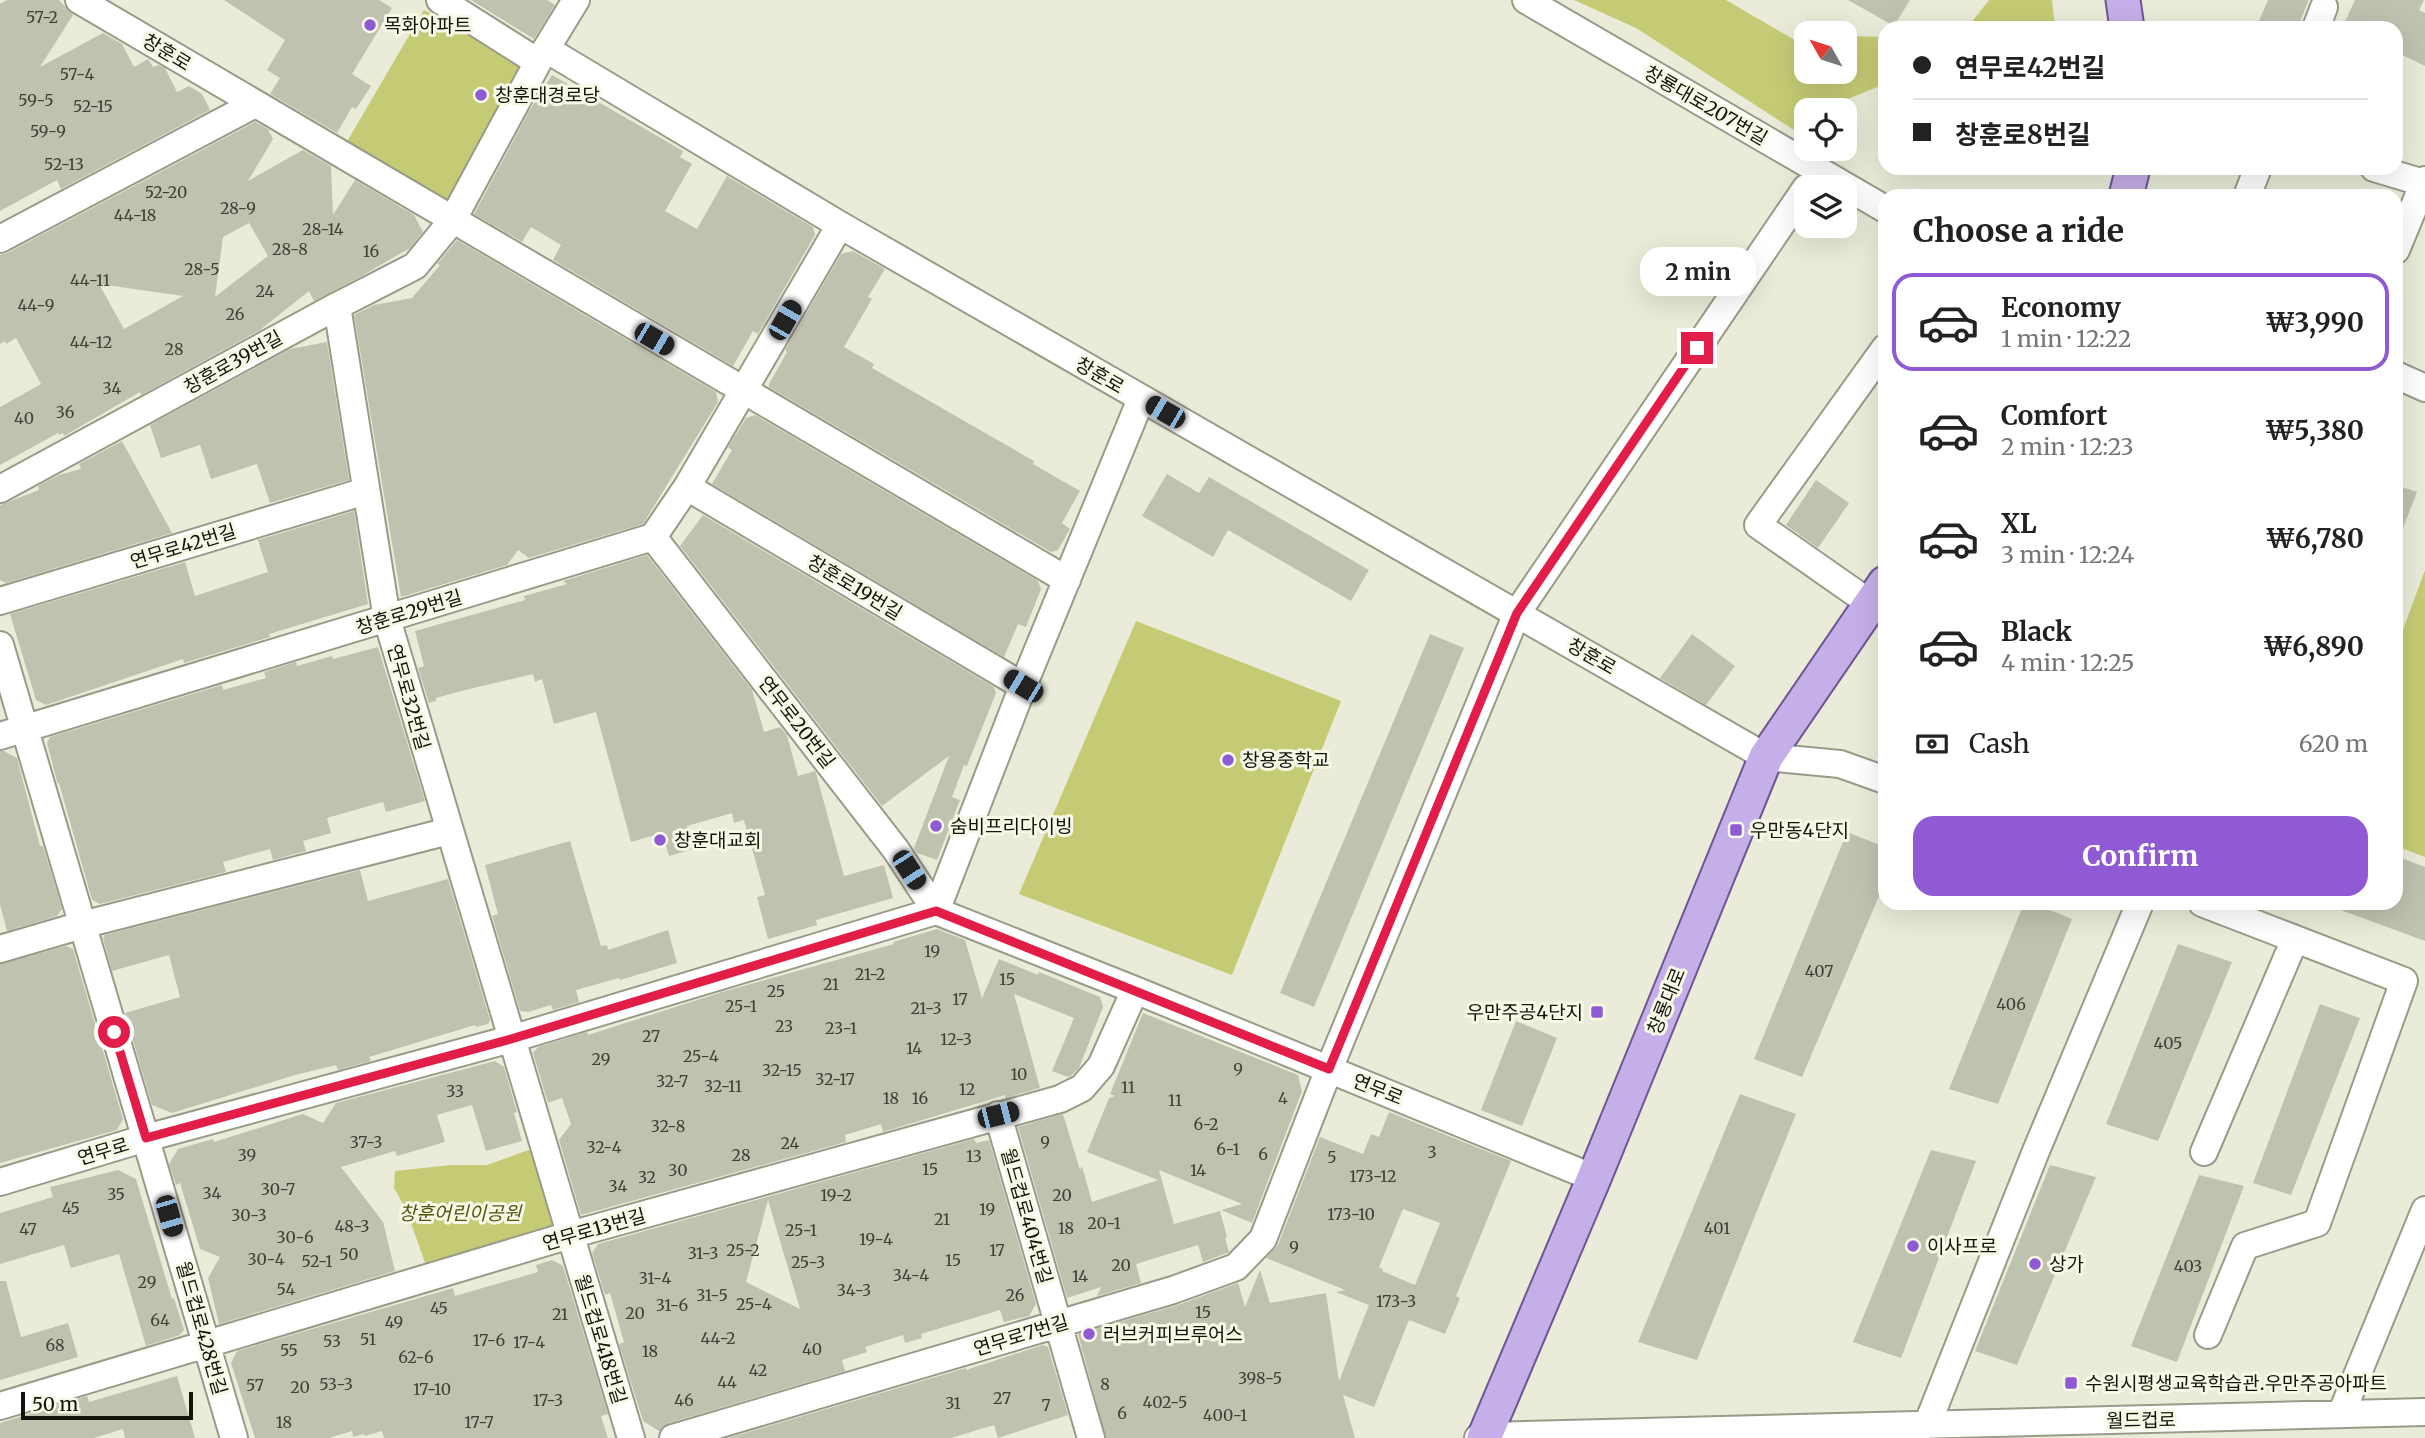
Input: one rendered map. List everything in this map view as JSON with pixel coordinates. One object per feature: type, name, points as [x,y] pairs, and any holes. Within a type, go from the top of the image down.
[{"type":"main road","points":[[2123,0],[2126,21]]},
{"type":"main road","name":"창룡대로","points":[[1482,1437],[1594,1178],[1766,757],[1878,594]]},
{"type":"street","name":"창훈로","points":[[79,0],[255,104]]},
{"type":"street","name":"창훈로","points":[[440,0],[840,225],[1766,757]]},
{"type":"street","name":"창훈로39번길","points":[[0,489],[415,265],[452,220],[542,56],[576,0]]},
{"type":"street","name":"창룡대로207번길","points":[[1527,0],[1799,175]]},
{"type":"street","points":[[0,239],[255,104],[1067,580]]},
{"type":"street","points":[[2399,175],[2424,182],[2403,233]]},
{"type":"street","name":"창룡대로207번길","points":[[1857,199],[1878,206]]},
{"type":"street","name":"연무로7번길","points":[[673,1438],[1173,1290],[1236,1267],[1263,1239],[1329,1069],[1517,613],[1794,206]]},
{"type":"street","points":[[653,537],[687,488],[840,225]]},
{"type":"street","name":"연무로32번길","points":[[337,306],[387,619],[511,1039]]},
{"type":"street","points":[[1878,358],[1758,525],[1878,594]]},
{"type":"street","points":[[2403,378],[2425,388]]},
{"type":"street","points":[[936,911],[1023,686],[1141,399]]},
{"type":"street","name":"창훈로19번길","points":[[687,488],[1023,686]]},
{"type":"street","name":"연무로42번길","points":[[0,601],[366,491]]},
{"type":"street","name":"창훈로29번길","points":[[12,732],[653,537]]},
{"type":"street","name":"연무로20번길","points":[[653,537],[896,850],[936,911]]},
{"type":"street","points":[[0,645],[12,732],[82,925],[146,1138]]},
{"type":"street","points":[[1766,757],[1840,764],[1878,778]]},
{"type":"street","points":[[0,949],[82,925],[449,831]]},
{"type":"street","points":[[1927,1425],[2031,1163],[2137,910]]},
{"type":"street","points":[[2208,1335],[2245,1246],[2317,1223],[2404,981],[2221,910]]},
{"type":"street","name":"연무로","points":[[0,1182],[146,1138],[511,1039],[936,911],[1594,1178]]},
{"type":"street","points":[[2204,1152],[2295,939]]},
{"type":"street","name":"연무로13번길","points":[[0,1406],[570,1235],[1060,1098],[1082,1087],[1101,1066],[1135,990]]},
{"type":"street","name":"월드컵로418번길","points":[[511,1039],[631,1438]]},
{"type":"street","name":"월드컵로404번길","points":[[998,1115],[1091,1438]]},
{"type":"street","name":"월드컵로428번길","points":[[146,1138],[234,1438]]},
{"type":"street","points":[[2342,1412],[2425,1210]]},
{"type":"street","name":"월드컵로","points":[[1482,1437],[1877,1432],[1927,1425],[2264,1427],[2342,1412],[2425,1412]]},
{"type":"green space","points":[[1574,0],[1726,0],[1794,40],[1794,84],[1857,84],[1857,36],[1878,37],[1878,87],[1850,98],[1794,98],[1794,130],[1636,28]]},
{"type":"green space","points":[[1989,0],[2052,0],[2054,21],[1972,21]]},
{"type":"green space","points":[[424,10],[529,69],[446,206],[345,145]]},
{"type":"green space","points":[[2425,570],[2425,857],[2403,849],[2403,630]]},
{"type":"green space","points":[[1136,621],[1341,701],[1232,975],[1019,894]]},
{"type":"green space","name":"창훈어린이공원","points":[[534,1148],[555,1232],[429,1274],[406,1209],[394,1188],[395,1171],[451,1165],[487,1165]]},
{"type":"building","points":[[7,0],[59,0],[73,15],[40,67],[103,33],[122,44],[134,67],[148,59],[153,67],[158,65],[165,68],[177,92],[189,86],[202,94],[210,110],[61,189],[57,180],[0,211],[0,4]]},
{"type":"building","points":[[224,0],[379,0],[392,8],[352,74],[371,86],[356,109],[352,107],[337,133],[270,94],[280,78],[267,70],[285,40]]},
{"type":"building","points":[[471,0],[547,0],[555,5],[534,39]]},
{"type":"building","points":[[1848,0],[1910,0],[1897,21],[1885,21]]},
{"type":"building","points":[[2268,0],[2309,0],[2300,21],[2259,21]]},
{"type":"building","points":[[2355,0],[2424,0],[2419,10],[2425,13],[2425,66],[2403,55],[2403,21],[2345,21]]},
{"type":"building","points":[[552,75],[683,151],[680,157],[692,164],[665,211],[697,229],[727,176],[813,227],[815,235],[758,334],[753,331],[733,366],[553,260],[561,245],[531,227],[522,242],[474,214],[528,113]]},
{"type":"building","points":[[255,122],[268,129],[273,139],[248,181],[303,150],[331,166],[333,215],[355,180],[414,215],[423,232],[410,248],[358,278],[314,301],[309,291],[260,330],[141,395],[140,392],[64,436],[63,433],[58,433],[0,465],[0,407],[41,384],[16,338],[6,344],[5,341],[0,344],[0,255]],"holes":[[[249,223],[268,256],[215,297],[223,237]],[[99,284],[183,296],[124,329]]]},
{"type":"building","points":[[457,240],[716,392],[718,402],[643,524],[529,558],[518,550],[507,565],[401,597],[354,315],[374,305],[412,298]]},
{"type":"building","points":[[853,251],[885,269],[868,297],[872,299],[844,347],[874,364],[872,368],[1034,461],[1033,464],[1080,491],[1062,523],[1070,529],[1058,550],[1051,552],[769,387],[787,352],[785,350],[841,254]]},
{"type":"building","points":[[327,342],[349,480],[270,503],[257,464],[211,479],[200,445],[161,458],[150,425],[290,349]]},
{"type":"building","points":[[755,415],[1038,581],[1041,589],[1026,627],[1018,624],[1004,657],[712,484],[732,450],[728,447],[746,418]]},
{"type":"building","points":[[122,441],[172,533],[6,583],[0,580],[0,505],[39,490],[38,486],[59,475],[81,469],[79,464]]},
{"type":"building","points":[[1167,474],[1199,493],[1209,477],[1369,570],[1351,601],[1228,530],[1213,557],[1142,516]]},
{"type":"building","points":[[1816,480],[1849,503],[1818,548],[1786,525]]},
{"type":"building","points":[[2403,487],[2417,492],[2403,528]]},
{"type":"building","points":[[354,511],[368,604],[184,663],[183,659],[46,705],[36,700],[10,614],[185,562],[195,596],[268,572],[258,540]]},
{"type":"building","points":[[703,515],[994,687],[996,693],[952,797],[960,800],[937,860],[917,853],[914,848],[949,756],[882,806],[680,546]]},
{"type":"building","points":[[647,555],[752,690],[764,732],[780,727],[787,735],[798,776],[815,771],[844,876],[884,865],[893,898],[816,920],[817,925],[768,939],[757,897],[765,895],[744,820],[734,823],[732,813],[687,826],[693,849],[669,856],[662,833],[631,842],[596,712],[554,724],[542,679],[535,682],[533,674],[436,698],[436,701],[429,703],[418,668],[424,666],[415,631],[525,600],[524,596],[567,584],[563,581]]},
{"type":"building","points":[[1430,634],[1464,648],[1314,1007],[1280,993]]},
{"type":"building","points":[[1692,634],[1735,666],[1706,705],[1660,678]]},
{"type":"building","points":[[378,647],[425,801],[386,812],[383,802],[327,818],[331,833],[303,841],[306,851],[273,860],[270,849],[223,862],[226,872],[100,904],[92,900],[57,783],[47,743],[50,737],[222,685],[223,690],[266,678],[264,672],[296,662],[297,666]]},
{"type":"building","points":[[0,751],[17,758],[40,846],[43,846],[62,909],[57,916],[7,931],[0,905]]},
{"type":"building","points":[[1847,832],[1878,844],[1878,898],[1802,1077],[1754,1059]]},
{"type":"building","points":[[570,841],[601,946],[607,945],[608,950],[668,930],[677,963],[576,990],[579,1002],[553,1010],[551,1005],[528,1012],[520,1011],[492,916],[498,914],[485,865]]},
{"type":"building","points":[[2403,859],[2425,867],[2425,941],[2341,910],[2403,910]]},
{"type":"building","points":[[360,870],[368,901],[448,879],[490,1020],[488,1024],[475,1025],[369,1057],[371,1061],[338,1070],[336,1065],[295,1075],[172,1113],[152,1105],[125,1013],[180,997],[169,955],[112,971],[103,938],[105,935]]},
{"type":"building","points":[[2021,910],[2050,910],[2072,919],[1998,1104],[1949,1089]]},
{"type":"building","points":[[937,929],[965,940],[982,998],[999,959],[1100,997],[1103,1007],[1079,1068],[1072,1075],[1068,1077],[1052,1071],[1074,1018],[1014,994],[1040,1088],[1006,1098],[1005,1095],[883,1132],[881,1124],[845,1135],[846,1142],[581,1215],[559,1140],[571,1124],[562,1098],[548,1103],[533,1053],[538,1047],[587,1032],[588,1035],[722,992],[894,944],[893,942]]},
{"type":"building","points":[[2178,944],[2232,962],[2158,1141],[2106,1124]]},
{"type":"building","points":[[66,946],[73,949],[123,1119],[117,1130],[0,1163],[0,964]]},
{"type":"building","points":[[2320,1004],[2360,1018],[2291,1195],[2253,1183]]},
{"type":"building","points":[[1143,1013],[1298,1075],[1302,1091],[1252,1223],[1221,1210],[1242,1204],[1159,1170],[1174,1224],[1220,1211],[1229,1252],[1203,1262],[1198,1245],[1136,1264],[1141,1283],[1097,1296],[1101,1287],[1067,1298],[1018,1127],[1063,1114],[1092,1202],[1158,1180],[1087,1152],[1109,1098],[1115,1096],[1110,1094]]},
{"type":"building","points":[[1516,1021],[1557,1038],[1522,1126],[1481,1110]]},
{"type":"building","points":[[495,1061],[504,1067],[522,1141],[486,1151],[472,1105],[437,1115],[445,1142],[397,1156],[395,1151],[341,1167],[383,1222],[395,1271],[219,1324],[208,1278],[220,1257],[200,1249],[180,1183],[176,1185],[169,1164],[178,1149],[213,1139],[214,1142],[303,1114],[323,1123],[336,1103]]},
{"type":"building","points":[[1740,1094],[1796,1114],[1697,1360],[1638,1342]]},
{"type":"building","points":[[1389,1112],[1511,1161],[1456,1296],[1460,1298],[1445,1334],[1409,1320],[1374,1407],[1343,1395],[1355,1438],[1106,1438],[1078,1334],[1178,1305],[1238,1283],[1245,1307],[1260,1270],[1270,1303],[1326,1293],[1339,1381],[1369,1305],[1336,1292],[1345,1290],[1266,1258],[1278,1245],[1320,1137],[1363,1154],[1371,1134],[1379,1137]],"holes":[[[1403,1209],[1440,1223],[1415,1285],[1382,1271],[1379,1267]]]},
{"type":"building","points":[[974,1139],[976,1143],[989,1140],[1036,1304],[1029,1316],[1004,1322],[1000,1310],[921,1334],[922,1338],[905,1343],[903,1335],[865,1347],[867,1352],[842,1360],[845,1371],[669,1423],[659,1431],[643,1421],[619,1344],[624,1342],[610,1293],[605,1295],[592,1253],[598,1244]],"holes":[[[768,1200],[800,1309],[746,1282]]]},
{"type":"building","points":[[1931,1150],[1976,1161],[1901,1358],[1853,1342]]},
{"type":"building","name":"상가","points":[[2050,1165],[2096,1177],[2017,1365],[1975,1351]]},
{"type":"building","points":[[118,1170],[136,1179],[184,1330],[180,1335],[146,1346],[119,1254],[71,1268],[64,1245],[0,1264],[0,1213],[53,1197],[50,1187]]},
{"type":"building","points":[[2199,1175],[2244,1186],[2177,1362],[2131,1346]]},
{"type":"building","points":[[552,1260],[563,1266],[608,1414],[601,1416],[608,1438],[384,1438],[382,1431],[353,1437],[352,1431],[329,1438],[255,1438],[231,1363],[237,1351],[453,1288],[455,1296],[538,1272],[536,1265]]},
{"type":"building","points":[[0,1281],[6,1281],[21,1337],[68,1323],[78,1357],[0,1380]]},
{"type":"building","points":[[1043,1345],[1048,1347],[1068,1415],[998,1438],[994,1425],[951,1438],[728,1438],[966,1370]]},
{"type":"building","points":[[177,1376],[195,1438],[125,1438],[123,1429],[94,1438],[0,1438],[0,1423],[87,1396],[89,1402]]},
{"type":"place","name":"목화아파트","points":[[370,25]]},
{"type":"place","name":"창훈대경로당","points":[[481,95]]},
{"type":"place","name":"창용중학교","points":[[1228,760]]},
{"type":"place","name":"숨비프리다이빙","points":[[936,826]]},
{"type":"place","name":"우만동4단지","points":[[1736,830]]},
{"type":"place","name":"창훈대교회","points":[[660,840]]},
{"type":"place","name":"우만주공4단지","points":[[1597,1012]]},
{"type":"place","name":"이사프로","points":[[1913,1246]]},
{"type":"place","name":"상가","points":[[2035,1264]]},
{"type":"place","name":"러브커피브루어스","points":[[1089,1334]]},
{"type":"place","name":"수원시평생교육학습관.우만주공아파트","points":[[2071,1383]]},
{"type":"route","points":[[114,1032],[146,1138],[511,1039],[936,911],[1329,1069],[1517,613],[1697,348]]}]
